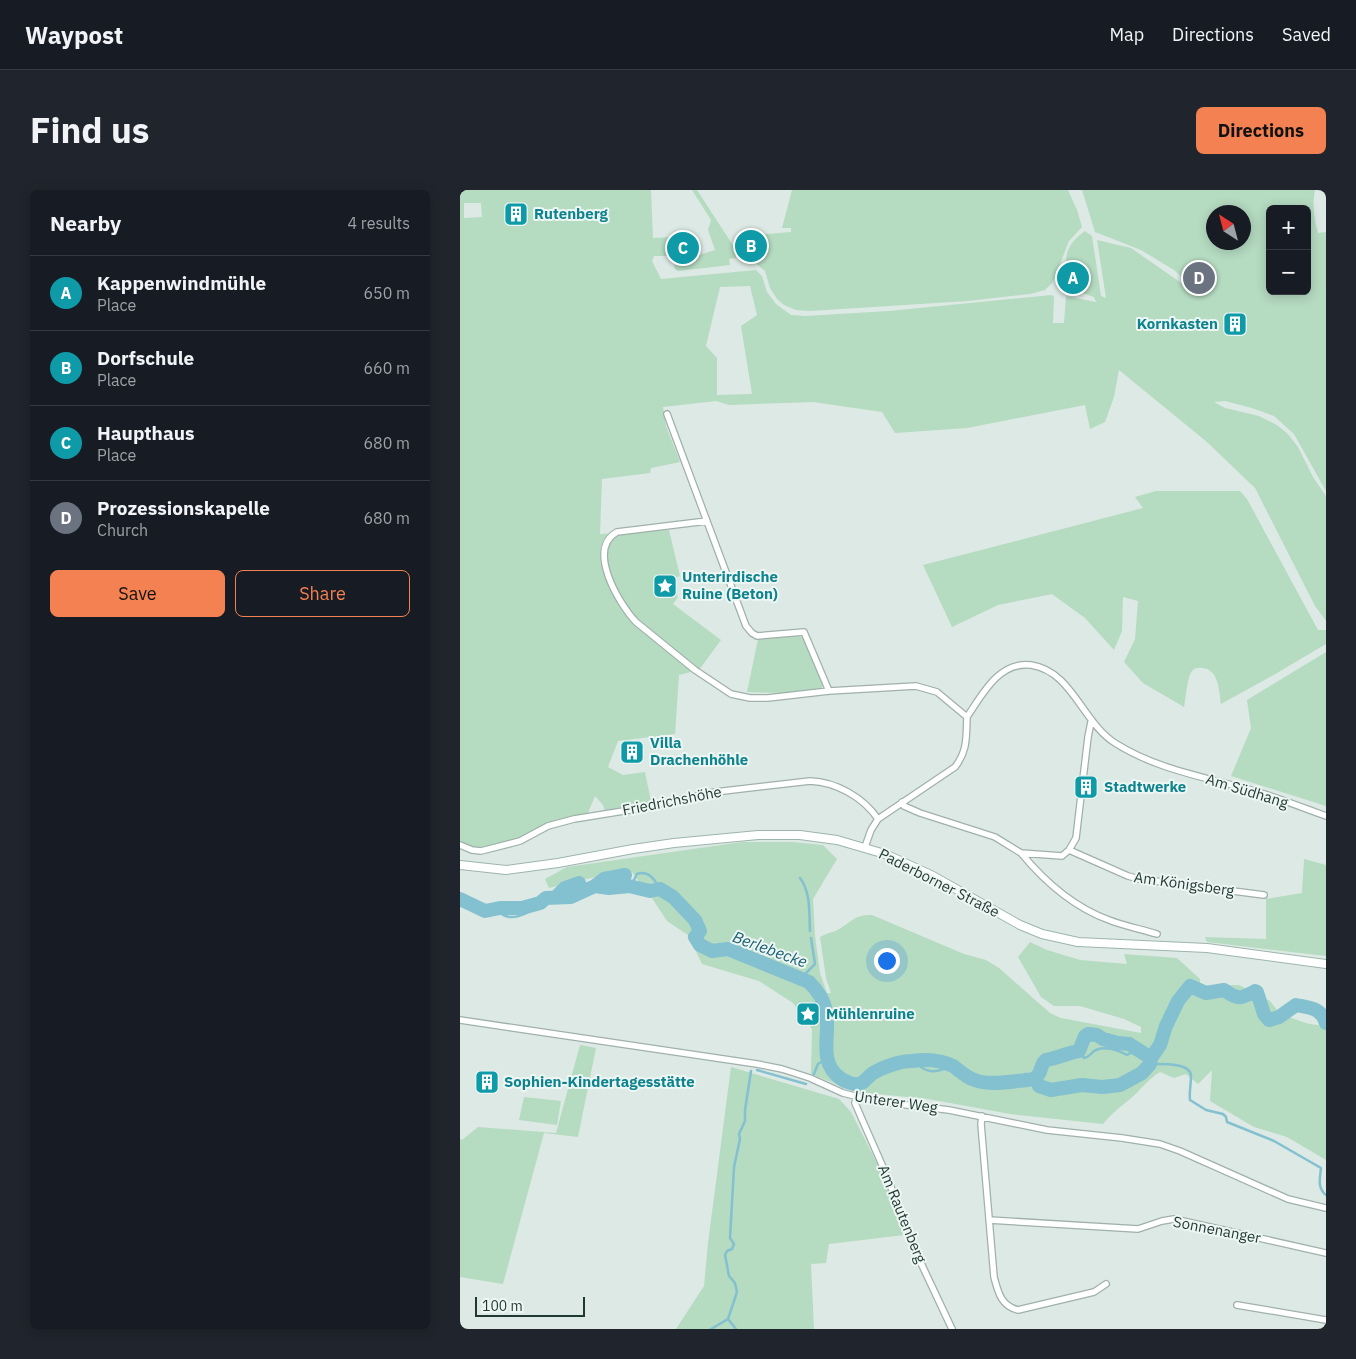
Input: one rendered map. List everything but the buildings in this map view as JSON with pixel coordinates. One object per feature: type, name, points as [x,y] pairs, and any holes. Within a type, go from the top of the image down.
[{"type":"main road","name":"Paderborner Straße","points":[[460,865],[506,870],[674,844],[758,835],[800,835],[837,840],[866,847],[910,865],[1020,925],[1042,934],[1078,942],[1207,948],[1326,964]]},
{"type":"street","points":[[667,414],[746,626],[752,634],[757,636],[804,632],[829,691]]},
{"type":"street","points":[[707,521],[617,532],[609,537],[604,550],[606,565],[616,596],[628,614],[714,684],[731,694],[750,698],[916,686],[937,692],[967,717],[965,750],[955,767],[878,819],[866,847]]},
{"type":"street","name":"Am Südhang","points":[[967,717],[996,676],[1015,667],[1029,665],[1043,668],[1060,679],[1091,722],[1112,741],[1141,758],[1165,767],[1251,790],[1326,816]]},
{"type":"street","points":[[1021,853],[1062,856],[1069,850],[1076,838],[1091,722]]},
{"type":"street","name":"Friedrichshöhe","points":[[460,845],[472,850],[481,851],[520,841],[548,826],[574,819],[636,809],[714,792],[810,781],[823,781],[843,789],[866,805],[878,819]]},
{"type":"street","points":[[902,802],[904,806],[920,813],[995,837],[1021,853],[1042,878],[1060,894],[1108,920],[1157,934]]},
{"type":"street","name":"Am Königsberg","points":[[1069,850],[1139,879],[1264,895]]},
{"type":"street","name":"Unterer Weg","points":[[460,1020],[757,1064],[782,1069],[810,1078],[843,1094],[856,1098],[949,1110],[1047,1130],[1160,1144],[1288,1199],[1326,1208]]},
{"type":"street","name":"Am Rautenberg","points":[[856,1098],[855,1103],[920,1261],[952,1329]]},
{"type":"street","points":[[982,1116],[994,1277],[1000,1297],[1007,1306],[1018,1310],[1094,1292],[1106,1284]]},
{"type":"street","name":"Sonnenanger","points":[[989,1220],[1138,1229],[1162,1221],[1174,1220],[1326,1253]]},
{"type":"street","points":[[1237,1305],[1326,1320]]},
{"type":"green space","points":[[460,190],[651,190],[653,238],[671,237],[674,256],[654,256],[652,261],[661,279],[756,270],[762,276],[767,292],[776,304],[791,315],[805,316],[889,311],[1052,295],[1054,297],[1053,323],[1064,323],[1066,296],[1096,302],[1094,297],[1062,286],[1059,278],[1062,270],[1066,272],[1065,279],[1069,284],[1075,285],[1080,282],[1081,276],[1077,271],[1068,269],[1066,258],[1069,247],[1085,231],[1092,236],[1101,296],[1106,298],[1097,240],[1131,248],[1187,287],[1190,294],[1200,294],[1174,270],[1141,250],[1095,232],[1082,190],[1315,190],[1314,207],[1318,233],[1326,232],[1326,491],[1294,434],[1274,416],[1225,401],[1214,402],[1225,408],[1259,416],[1277,425],[1288,434],[1298,447],[1313,477],[1326,496],[1326,621],[1315,606],[1255,488],[1207,442],[1119,370],[1114,397],[1105,422],[1090,429],[1085,405],[967,428],[895,433],[882,412],[813,402],[729,405],[716,401],[663,407],[666,426],[680,462],[651,468],[650,473],[602,479],[600,534],[669,530],[680,576],[667,580],[678,597],[673,604],[721,640],[699,670],[679,675],[675,734],[618,741],[608,767],[623,775],[645,772],[651,801],[605,811],[603,805],[595,796],[588,813],[481,851],[466,852],[460,848]],"holes":[[[464,203],[481,203],[482,217],[464,218]],[[750,286],[757,315],[741,326],[752,394],[717,395],[717,358],[706,346],[720,287]]]},
{"type":"green space","points":[[692,190],[697,190],[736,250],[736,258],[729,259],[730,265],[678,271],[675,269],[674,266],[680,261],[715,250],[708,230],[711,220]]},
{"type":"green space","points":[[792,190],[1068,190],[1082,227],[1069,241],[1053,282],[1045,290],[1030,294],[968,301],[810,311],[796,310],[784,305],[777,299],[770,288],[765,271],[749,258],[735,237],[791,232],[791,228],[782,228]]},
{"type":"green space","points":[[1156,491],[1240,491],[1247,499],[1318,630],[1326,630],[1326,644],[1221,704],[1219,687],[1215,677],[1208,670],[1195,668],[1190,674],[1184,707],[1143,683],[1124,662],[1135,639],[1138,601],[1123,597],[1122,631],[1114,650],[1085,618],[1052,594],[998,605],[952,627],[923,565],[1143,508],[1135,497]]},
{"type":"green space","points":[[794,635],[805,638],[824,683],[821,689],[784,693],[747,692],[758,639]]},
{"type":"green space","points":[[1326,652],[1326,806],[1231,776],[1251,728],[1247,700]]},
{"type":"green space","points":[[742,842],[792,842],[823,845],[837,859],[813,899],[820,973],[827,993],[831,993],[826,978],[820,937],[837,930],[857,917],[872,915],[964,954],[986,960],[999,968],[1050,1013],[1061,1018],[1141,1033],[1141,1027],[1124,1019],[1080,1006],[1054,1006],[1041,997],[1018,957],[1030,942],[1047,950],[1080,960],[1127,964],[1124,954],[1177,958],[1200,979],[1200,986],[1239,985],[1270,1001],[1280,1014],[1309,1024],[1326,1026],[1326,1160],[1287,1137],[1254,1127],[1210,1101],[1212,1070],[1198,1084],[1186,1074],[1174,1078],[1160,1072],[1103,1124],[1010,1114],[928,1099],[856,1092],[811,1074],[812,1029],[793,1003],[759,981],[702,964],[688,935],[667,921],[644,886],[632,872],[621,871],[549,888],[545,879],[567,867]]},
{"type":"green space","points":[[1304,859],[1326,865],[1326,956],[1207,942],[1205,937],[1266,939],[1266,899],[1302,893]]},
{"type":"green space","points":[[580,1045],[596,1048],[578,1137],[544,1133],[503,1284],[460,1277],[460,1139],[462,1140],[478,1127],[556,1133]]},
{"type":"green space","points":[[731,1067],[839,1099],[851,1112],[882,1173],[904,1235],[829,1244],[826,1263],[811,1264],[814,1329],[676,1329],[704,1286]]},
{"type":"green space","points":[[524,1097],[561,1101],[557,1125],[519,1120]]},
{"type":"waterway","name":"Berlebecke","points":[[629,886],[637,874],[645,873],[654,879],[660,889]]},
{"type":"waterway","points":[[595,886],[604,879],[625,875]]},
{"type":"waterway","points":[[800,878],[808,896],[810,931]]},
{"type":"waterway","points":[[556,897],[565,888],[579,883]]},
{"type":"waterway","name":"Berlebecke","points":[[460,899],[485,911],[500,908],[522,908],[540,903],[546,898],[571,897],[595,886],[609,888],[629,886],[650,891],[660,889],[673,897],[695,920],[700,931],[695,937],[700,945],[712,951],[728,949],[809,982],[815,988],[825,1007],[827,1020],[826,1047],[829,1064],[840,1078],[854,1084],[862,1083],[873,1073],[892,1065],[922,1060],[948,1064],[977,1081],[1000,1083],[1031,1080],[1037,1076],[1042,1064],[1046,1060],[1079,1051],[1085,1036],[1088,1034],[1097,1035],[1103,1039],[1118,1043],[1129,1044],[1151,1058]]},
{"type":"waterway","name":"Berlebecke","points":[[460,906],[465,901]]},
{"type":"waterway","points":[[496,909],[501,914],[512,917],[524,914],[540,903]]},
{"type":"waterway","points":[[801,978],[815,964],[811,938]]},
{"type":"waterway","name":"Berlebecke","points":[[1039,1086],[1051,1090],[1082,1085],[1102,1087],[1120,1085],[1142,1073],[1150,1064],[1151,1058],[1160,1045],[1166,1026],[1178,1001],[1190,986],[1206,993],[1224,990],[1236,997],[1246,996],[1255,991],[1264,1014],[1269,1020],[1279,1017],[1296,1005],[1311,1008],[1318,1012],[1326,1023]]},
{"type":"waterway","name":"Berlebecke","points":[[1106,1040],[1109,1048]]},
{"type":"waterway","points":[[1118,1051],[1121,1044]]},
{"type":"waterway","points":[[1079,1051],[1084,1058],[1102,1048],[1120,1051],[1127,1055],[1137,1049]]},
{"type":"waterway","points":[[814,1074],[818,1064],[826,1059]]},
{"type":"waterway","points":[[913,1060],[918,1065],[931,1071],[952,1066]]},
{"type":"waterway","points":[[1150,1064],[1167,1064],[1186,1068],[1190,1071],[1191,1076],[1190,1100],[1206,1110],[1223,1114],[1227,1122],[1274,1141],[1321,1168],[1320,1186],[1326,1195]]},
{"type":"waterway","points":[[757,1070],[806,1084]]},
{"type":"waterway","points":[[736,1329],[728,1319],[737,1292],[735,1283],[729,1276],[725,1255],[727,1251],[732,1249],[734,1244],[730,1238],[734,1167],[740,1139],[739,1134],[745,1121],[751,1071]]},
{"type":"waterway","points":[[1017,1081],[1025,1074],[1028,1074],[1033,1079]]},
{"type":"waterway","points":[[711,1329],[728,1319]]},
{"type":"place","name":"Rutenberg","points":[[516,214]]},
{"type":"place","name":"Dorfschule","points":[[751,246]]},
{"type":"place","name":"Haupthaus","points":[[683,248]]},
{"type":"place","name":"Kappenwindmühle","points":[[1073,278]]},
{"type":"place","name":"Prozessionskapelle","points":[[1199,278]]},
{"type":"place","name":"Kornkasten","points":[[1235,324]]},
{"type":"place","name":"Unterirdische Ruine (Beton)","points":[[665,586]]},
{"type":"place","name":"Villa Drachenhöhle","points":[[632,752]]},
{"type":"place","name":"Stadtwerke","points":[[1086,787]]},
{"type":"place","name":"Mühlenruine","points":[[808,1014]]},
{"type":"place","name":"Sophien-Kindertagesstätte","points":[[487,1082]]}]
